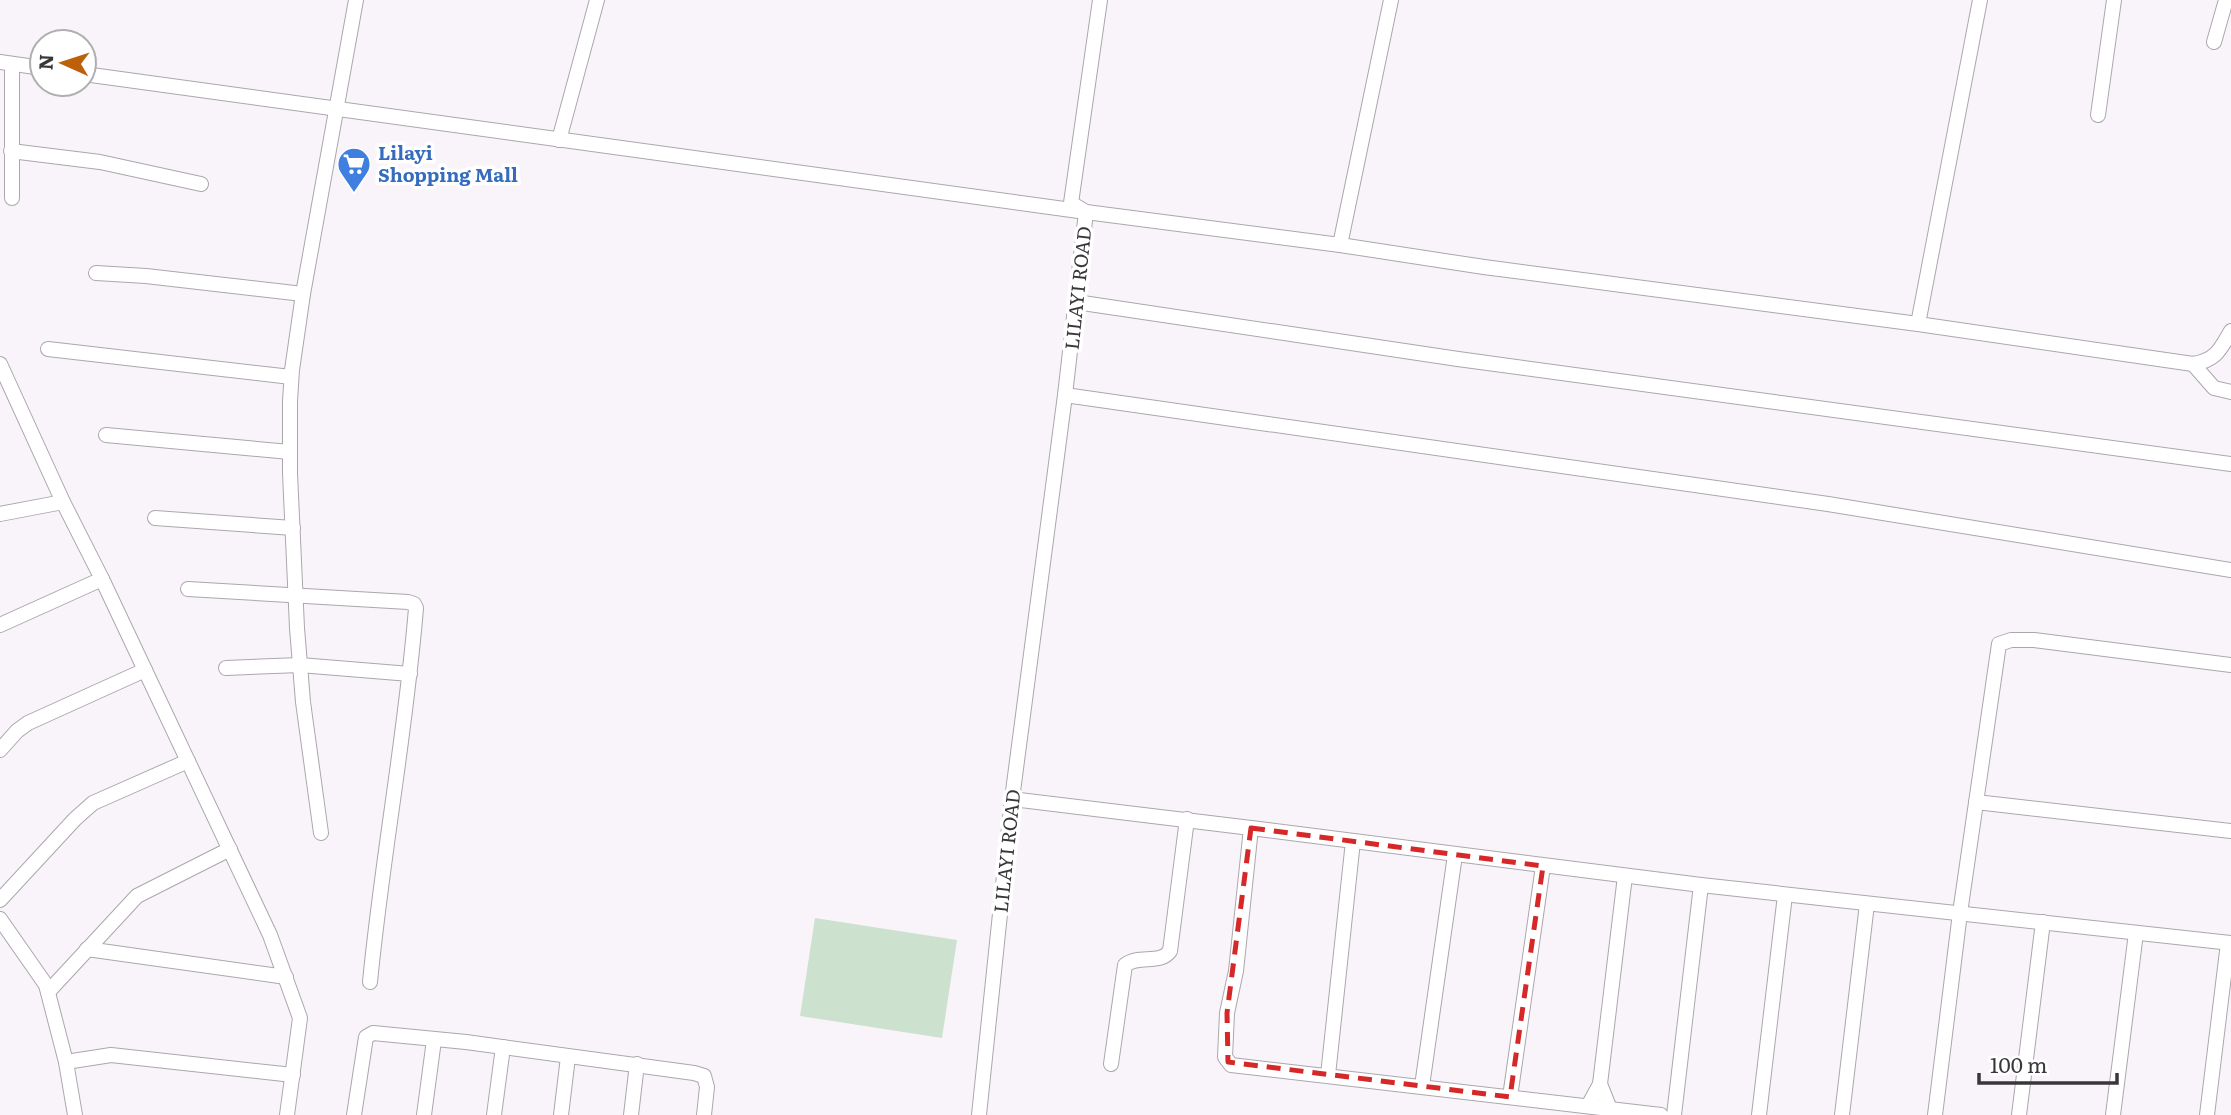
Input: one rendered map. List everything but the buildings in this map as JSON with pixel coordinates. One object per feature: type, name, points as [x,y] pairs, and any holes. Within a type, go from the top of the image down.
[{"type":"street","points":[[321,833],[303,702],[295,596],[290,452],[291,377],[303,294],[356,0]]},
{"type":"street","points":[[559,140],[597,0]]},
{"type":"street","points":[[1100,0],[1071,203],[1086,212],[1918,324],[2193,364],[2217,355],[2231,331]]},
{"type":"street","points":[[1340,245],[1391,0]]},
{"type":"street","points":[[1918,324],[1980,0]]},
{"type":"street","points":[[2098,115],[2114,0]]},
{"type":"street","points":[[2214,42],[2226,0]]},
{"type":"street","points":[[12,198],[6,63],[28,66]]},
{"type":"street","name":"LILAYI ROAD","points":[[98,76],[1086,212],[1066,395],[1012,799],[979,1115]]},
{"type":"street","points":[[11,151],[100,162],[201,184]]},
{"type":"street","points":[[96,273],[303,294]]},
{"type":"street","points":[[1076,302],[1471,361],[2231,464]]},
{"type":"street","points":[[48,349],[291,377]]},
{"type":"street","points":[[0,364],[63,502],[270,934],[300,1018],[287,1115]]},
{"type":"street","points":[[2193,364],[2214,388],[2231,392]]},
{"type":"street","points":[[1066,395],[1828,504],[2231,570]]},
{"type":"street","points":[[106,435],[290,452]]},
{"type":"street","points":[[0,514],[63,502]]},
{"type":"street","points":[[155,518],[293,528]]},
{"type":"street","points":[[0,625],[102,579]]},
{"type":"street","points":[[188,589],[414,604],[416,608],[410,674],[378,898],[370,982]]},
{"type":"street","points":[[1936,1115],[1960,913],[1998,644],[2011,640],[2034,640],[2231,665]]},
{"type":"street","points":[[226,668],[300,665],[410,674]]},
{"type":"street","points":[[0,750],[28,723],[145,670]]},
{"type":"street","points":[[0,900],[93,803],[188,761]]},
{"type":"street","points":[[1012,799],[1187,818],[1455,855],[1785,895],[2230,943],[2207,1115]]},
{"type":"street","points":[[1976,802],[2231,831]]},
{"type":"street","points":[[1111,1064],[1125,965],[1135,959],[1161,958],[1168,955],[1170,950],[1187,818]]},
{"type":"street","points":[[1251,828],[1236,971],[1227,1013],[1225,1057],[1231,1065],[1661,1115]]},
{"type":"street","points":[[1328,1075],[1353,841]]},
{"type":"street","points":[[48,992],[137,896],[230,849]]},
{"type":"street","points":[[1422,1086],[1455,855]]},
{"type":"street","points":[[1510,1097],[1542,866]]},
{"type":"street","points":[[1588,1106],[1600,1084],[1625,876]]},
{"type":"street","points":[[1674,1115],[1701,885]]},
{"type":"street","points":[[1759,1115],[1785,895]]},
{"type":"street","points":[[1842,1115],[1867,904]]},
{"type":"street","points":[[0,919],[46,985],[66,1062],[75,1115]]},
{"type":"street","points":[[2019,1115],[2043,922]]},
{"type":"street","points":[[2113,1115],[2136,933]]},
{"type":"street","points":[[87,949],[285,977]]},
{"type":"street","points":[[354,1115],[366,1037],[373,1033],[674,1069],[704,1076],[707,1087],[705,1115]]},
{"type":"street","points":[[424,1115],[434,1040]]},
{"type":"street","points":[[494,1115],[503,1048]]},
{"type":"street","points":[[66,1062],[111,1055],[293,1075]]},
{"type":"street","points":[[561,1115],[568,1057]]},
{"type":"street","points":[[631,1115],[637,1065]]},
{"type":"street","points":[[1600,1084],[1610,1109]]},
{"type":"highlighted area","points":[[1251,828],[1543,866],[1510,1097],[1228,1062],[1227,1013]]},
{"type":"green space","points":[[815,918],[957,940],[942,1038],[800,1016]]},
{"type":"place","name":"Lilayi Shopping Mall","points":[[354,194]]}]
